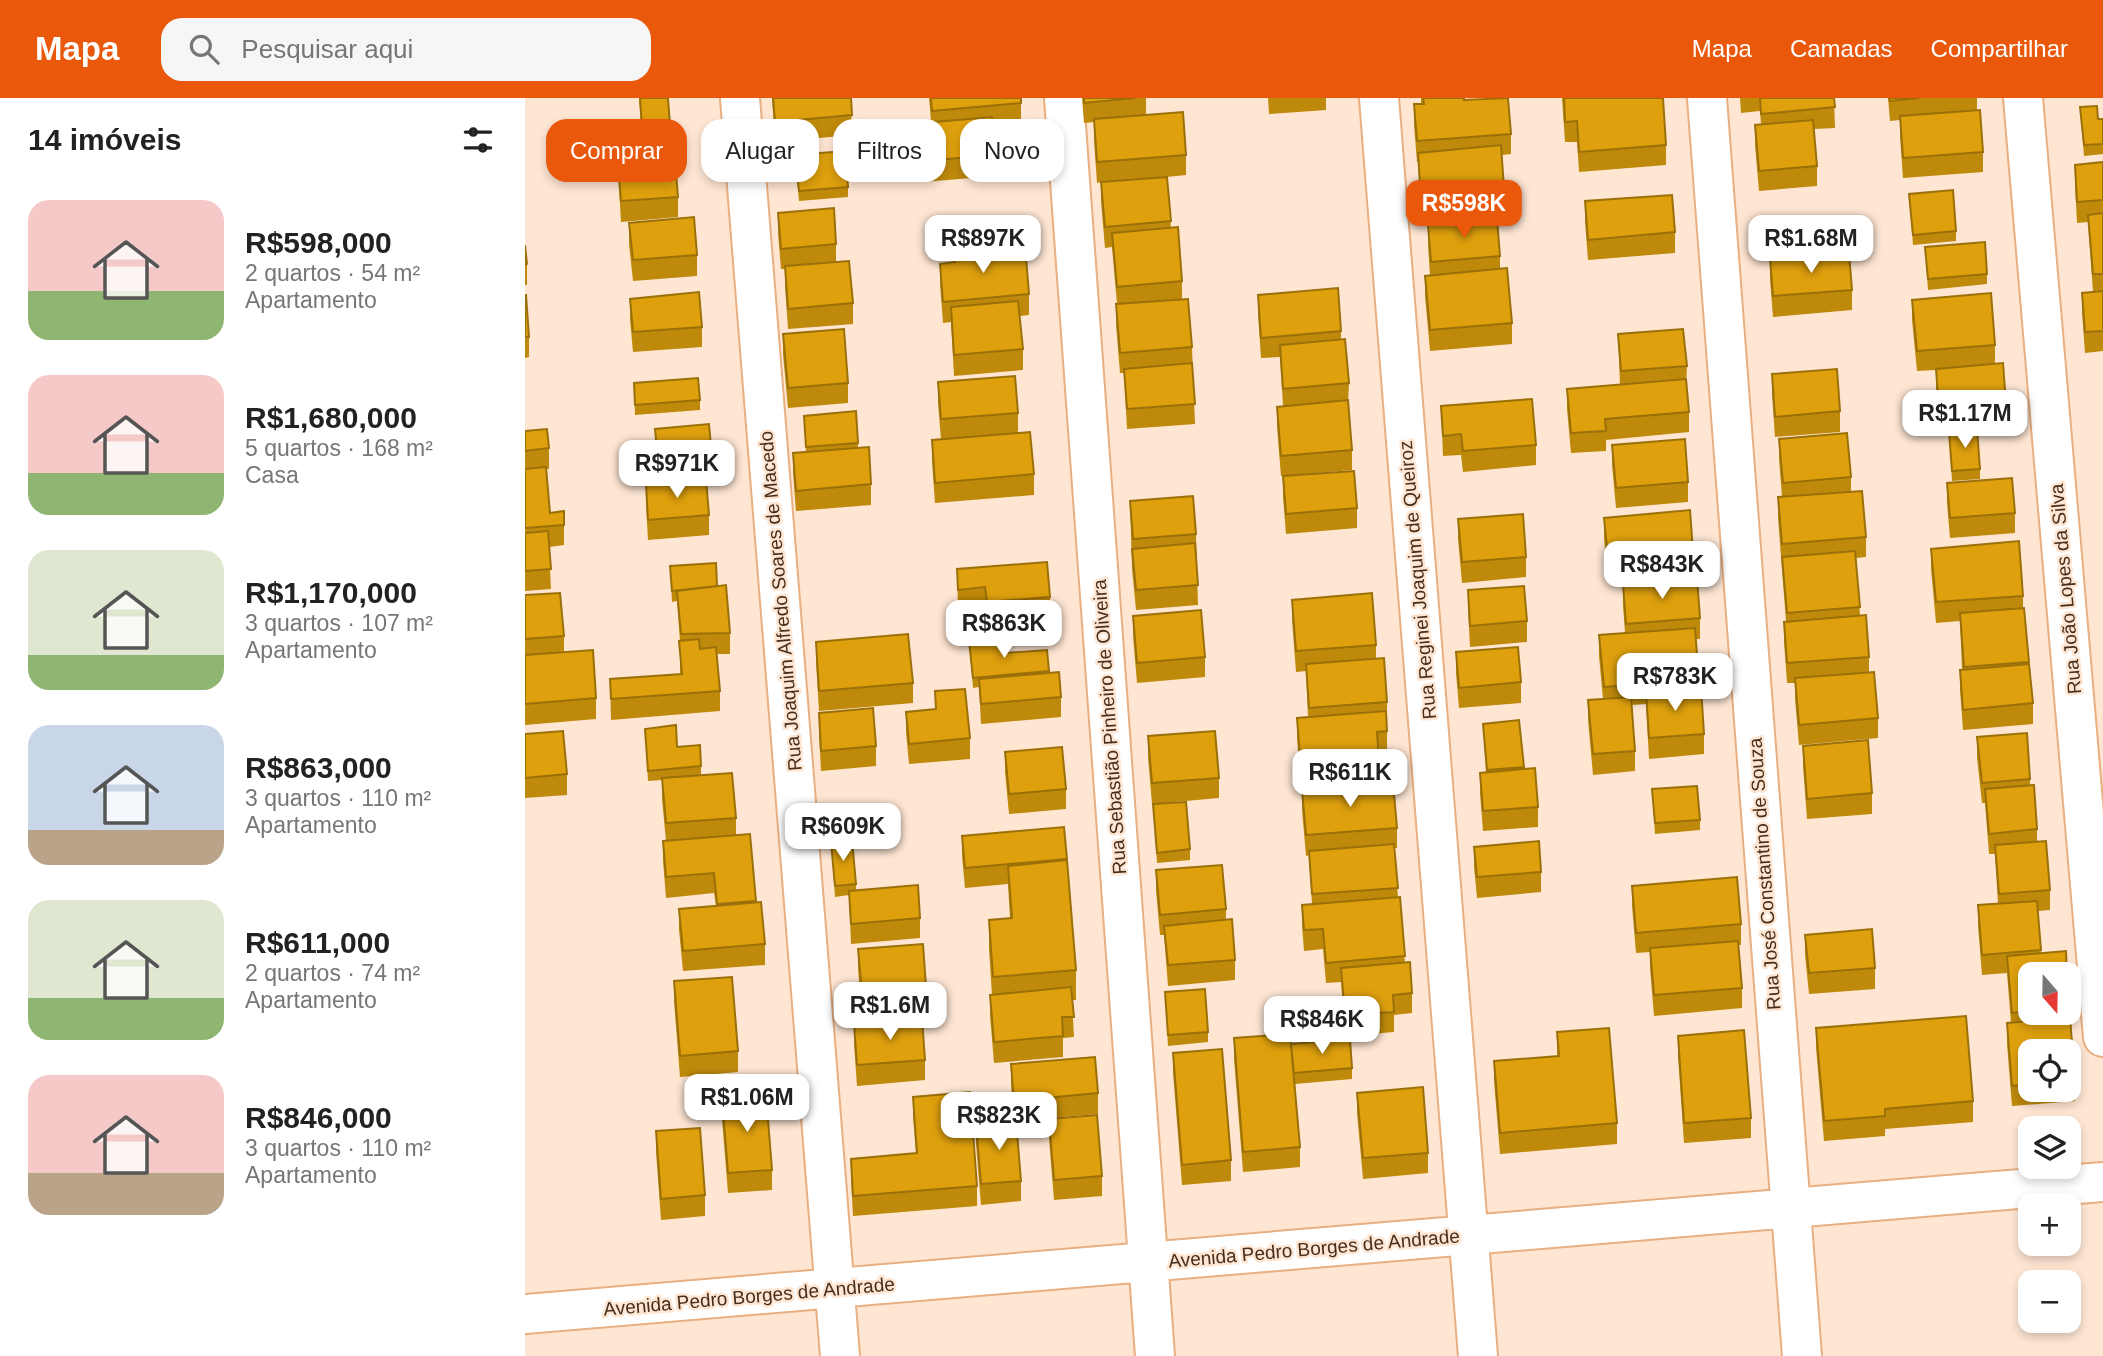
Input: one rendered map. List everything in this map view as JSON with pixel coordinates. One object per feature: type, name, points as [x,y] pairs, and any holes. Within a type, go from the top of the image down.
[{"type":"street","name":"Rua Joaquim Alfredo Soares de Macedo","points":[[740,98],[840,1356]]},
{"type":"street","name":"Rua Sebastião Pinheiro de Oliveira","points":[[1064,98],[1155,1356]]},
{"type":"street","name":"Rua Reginei Joaquim de Queiroz","points":[[1378,98],[1478,1356]]},
{"type":"street","name":"Rua José Constantino de Souza","points":[[1707,98],[1788,1209],[1802,1356]]},
{"type":"street","name":"Rua João Lopes da Silva","points":[[2023,98],[2103,1037]]},
{"type":"street","name":"Avenida Pedro Borges de Andrade","points":[[525,1314],[2103,1182]]},
{"type":"building","points":[[640,98],[668,98],[670,119],[641,119]]},
{"type":"building","points":[[773,98],[851,98],[852,115],[775,119]]},
{"type":"building","points":[[931,98],[1021,98],[1021,103],[932,111]]},
{"type":"building","points":[[1084,98],[1135,98],[1084,103]]},
{"type":"building","points":[[1423,98],[1508,98],[1511,134],[1417,141],[1414,104],[1424,104]]},
{"type":"building","points":[[1564,98],[1663,98],[1666,145],[1579,152],[1577,121],[1565,122]]},
{"type":"building","points":[[1760,98],[1834,98],[1835,107],[1761,114]]},
{"type":"building","points":[[1889,98],[1919,98],[1890,101]]},
{"type":"building","points":[[2097,106],[2098,119],[2103,119],[2103,144],[2084,145],[2080,107]]},
{"type":"building","points":[[1980,110],[1983,152],[1903,158],[1900,116]]},
{"type":"building","points":[[1183,112],[1186,155],[1097,162],[1094,119]]},
{"type":"building","points":[[960,120],[960,158],[946,159],[946,121]]},
{"type":"building","points":[[1813,120],[1817,166],[1759,171],[1755,125]]},
{"type":"building","points":[[1501,145],[1504,188],[1483,190],[1485,205],[1440,208],[1440,196],[1421,198],[1418,153]]},
{"type":"building","points":[[833,152],[833,182],[848,182],[848,187],[799,191],[798,182],[819,182],[819,153]]},
{"type":"building","points":[[2103,162],[2103,200],[2077,202],[2075,165]]},
{"type":"building","points":[[1167,177],[1171,221],[1105,227],[1101,182]]},
{"type":"building","points":[[619,182],[677,182],[678,197],[621,201]]},
{"type":"building","points":[[1953,190],[1956,231],[1913,235],[1909,194]]},
{"type":"building","points":[[1672,195],[1675,232],[1588,240],[1585,201]]},
{"type":"building","points":[[834,208],[836,244],[781,249],[778,213]]},
{"type":"building","points":[[2103,213],[2103,274],[2093,274],[2088,215]]},
{"type":"building","points":[[694,217],[697,255],[633,260],[629,223]]},
{"type":"building","points":[[1497,219],[1500,256],[1431,262],[1428,225]]},
{"type":"building","points":[[1178,227],[1182,281],[1117,287],[1112,233]]},
{"type":"building","points":[[1985,242],[1987,274],[1928,279],[1925,247]]},
{"type":"building","points":[[1000,246],[1001,258],[1026,257],[1029,294],[943,302],[940,264],[955,262],[954,250]]},
{"type":"building","points":[[1849,253],[1852,290],[1773,296],[1770,259]]},
{"type":"building","points":[[849,261],[853,303],[788,309],[785,266]]},
{"type":"building","points":[[1507,268],[1512,323],[1430,330],[1425,276]]},
{"type":"building","points":[[1338,288],[1341,331],[1261,338],[1258,295]]},
{"type":"building","points":[[2103,291],[2103,331],[2085,332],[2082,293]]},
{"type":"building","points":[[699,292],[702,327],[633,332],[630,299]]},
{"type":"building","points":[[1991,293],[1995,345],[1917,351],[1912,300]]},
{"type":"building","points":[[526,295],[529,337],[525,337]]},
{"type":"building","points":[[1188,299],[1192,347],[1120,353],[1116,304]]},
{"type":"building","points":[[1018,301],[1023,349],[954,355],[951,307]]},
{"type":"building","points":[[844,329],[848,383],[788,388],[783,334]]},
{"type":"building","points":[[1683,329],[1687,366],[1621,371],[1618,334]]},
{"type":"building","points":[[1345,339],[1349,383],[1283,389],[1280,345]]},
{"type":"building","points":[[1192,363],[1195,404],[1127,409],[1124,369]]},
{"type":"building","points":[[2003,363],[2006,403],[1939,409],[1936,369]]},
{"type":"building","points":[[1837,369],[1840,411],[1775,417],[1772,374]]},
{"type":"building","points":[[1015,376],[1018,413],[941,419],[938,382]]},
{"type":"building","points":[[698,378],[700,400],[635,405],[634,383]]},
{"type":"building","points":[[1686,379],[1689,412],[1605,419],[1606,431],[1571,433],[1567,389]]},
{"type":"building","points":[[1532,399],[1536,445],[1463,451],[1461,434],[1443,436],[1441,406]]},
{"type":"building","points":[[1348,400],[1352,450],[1281,456],[1277,407]]},
{"type":"building","points":[[856,411],[858,443],[806,447],[804,416]]},
{"type":"building","points":[[709,424],[712,457],[658,461],[655,429]]},
{"type":"building","points":[[547,429],[549,448],[525,451],[525,431]]},
{"type":"building","points":[[1977,429],[1980,469],[1952,471],[1949,432]]},
{"type":"building","points":[[1030,432],[1034,474],[935,483],[932,440]]},
{"type":"building","points":[[1847,433],[1851,477],[1783,483],[1779,439]]},
{"type":"building","points":[[1685,439],[1688,482],[1616,488],[1612,445]]},
{"type":"building","points":[[869,447],[871,484],[796,491],[793,453]]},
{"type":"building","points":[[546,467],[550,513],[564,511],[564,525],[525,528],[525,469]]},
{"type":"building","points":[[1354,471],[1357,508],[1286,514],[1283,476]]},
{"type":"building","points":[[2012,478],[2015,513],[1950,518],[1947,483]]},
{"type":"building","points":[[706,479],[709,515],[648,520],[646,484]]},
{"type":"building","points":[[1862,491],[1866,537],[1782,544],[1778,497]]},
{"type":"building","points":[[1193,496],[1196,534],[1133,539],[1130,501]]},
{"type":"building","points":[[1690,510],[1693,551],[1608,558],[1604,518]]},
{"type":"building","points":[[1523,514],[1526,557],[1462,562],[1458,519]]},
{"type":"building","points":[[548,531],[551,569],[525,571],[525,533]]},
{"type":"building","points":[[2019,541],[2023,596],[1936,602],[1931,549]]},
{"type":"building","points":[[1195,543],[1198,585],[1136,590],[1132,549]]},
{"type":"building","points":[[1855,551],[1860,607],[1787,613],[1782,557]]},
{"type":"building","points":[[1047,562],[1050,597],[987,602],[985,587],[958,590],[957,569]]},
{"type":"building","points":[[716,563],[717,586],[672,591],[670,566]]},
{"type":"building","points":[[1697,578],[1700,618],[1626,624],[1623,585]]},
{"type":"building","points":[[726,585],[730,633],[681,634],[677,591]]},
{"type":"building","points":[[1524,586],[1527,621],[1470,626],[1468,590]]},
{"type":"building","points":[[560,593],[564,636],[525,639],[525,595]]},
{"type":"building","points":[[1372,593],[1376,645],[1296,651],[1292,600]]},
{"type":"building","points":[[2024,608],[2029,662],[1964,667],[1960,613]]},
{"type":"building","points":[[1201,610],[1205,657],[1137,663],[1133,616]]},
{"type":"building","points":[[1866,615],[1869,657],[1787,663],[1784,622]]},
{"type":"building","points":[[1695,628],[1699,680],[1604,687],[1599,635]]},
{"type":"building","points":[[908,634],[913,683],[819,691],[816,642]]},
{"type":"building","points":[[1004,638],[1005,653],[1047,650],[1049,671],[973,678],[969,641]]},
{"type":"building","points":[[699,639],[700,649],[716,647],[720,691],[611,699],[610,679],[682,674],[679,641]]},
{"type":"building","points":[[1518,647],[1521,682],[1459,688],[1456,652]]},
{"type":"building","points":[[593,650],[596,698],[525,704],[525,655]]},
{"type":"building","points":[[1384,658],[1387,702],[1309,708],[1306,664]]},
{"type":"building","points":[[2029,664],[2033,703],[1963,710],[1960,670]]},
{"type":"building","points":[[1059,672],[1061,697],[981,704],[979,679]]},
{"type":"building","points":[[1874,672],[1878,718],[1799,725],[1795,678]]},
{"type":"building","points":[[1701,687],[1704,734],[1649,738],[1646,692]]},
{"type":"building","points":[[965,689],[970,738],[909,744],[906,712],[936,709],[935,691]]},
{"type":"building","points":[[1631,697],[1635,751],[1593,754],[1588,700]]},
{"type":"building","points":[[873,708],[876,746],[821,751],[819,713]]},
{"type":"building","points":[[1386,711],[1387,731],[1377,732],[1379,762],[1301,768],[1297,718]]},
{"type":"building","points":[[1519,720],[1524,767],[1487,770],[1483,724]]},
{"type":"building","points":[[676,725],[677,747],[700,745],[701,766],[648,771],[645,729]]},
{"type":"building","points":[[563,731],[567,774],[525,778],[525,734]]},
{"type":"building","points":[[1215,731],[1219,778],[1152,783],[1148,736]]},
{"type":"building","points":[[2027,733],[2030,779],[1982,783],[1977,737]]},
{"type":"building","points":[[1868,740],[1872,793],[1807,799],[1803,746]]},
{"type":"building","points":[[1062,747],[1066,789],[1009,794],[1005,752]]},
{"type":"building","points":[[1535,768],[1538,807],[1483,811],[1480,773]]},
{"type":"building","points":[[732,773],[736,818],[666,823],[662,778]]},
{"type":"building","points":[[1393,782],[1397,828],[1306,835],[1302,790]]},
{"type":"building","points":[[2034,785],[2037,829],[1989,834],[1985,789]]},
{"type":"building","points":[[1697,786],[1700,820],[1655,823],[1652,789]]},
{"type":"building","points":[[1186,802],[1190,849],[1157,853],[1153,804]]},
{"type":"building","points":[[1064,827],[1067,859],[965,868],[962,836]]},
{"type":"building","points":[[750,834],[756,901],[717,904],[714,873],[666,877],[663,841]]},
{"type":"building","points":[[852,840],[856,884],[835,886],[831,842]]},
{"type":"building","points":[[1539,841],[1541,872],[1477,877],[1474,847]]},
{"type":"building","points":[[2046,841],[2050,890],[1999,894],[1995,845]]},
{"type":"building","points":[[1394,844],[1398,888],[1312,894],[1309,851]]},
{"type":"building","points":[[1067,860],[1076,970],[993,977],[989,920],[1012,918],[1008,866]]},
{"type":"building","points":[[1222,865],[1226,909],[1160,915],[1156,870]]},
{"type":"building","points":[[1737,877],[1741,924],[1636,933],[1632,886]]},
{"type":"building","points":[[918,885],[920,918],[851,924],[849,891]]},
{"type":"building","points":[[1400,897],[1405,956],[1326,963],[1323,929],[1304,930],[1302,905]]},
{"type":"building","points":[[2037,901],[2041,950],[1982,955],[1978,905]]},
{"type":"building","points":[[761,902],[765,944],[683,951],[679,909]]},
{"type":"building","points":[[1232,919],[1235,960],[1168,965],[1164,926]]},
{"type":"building","points":[[1872,929],[1875,968],[1809,973],[1805,935]]},
{"type":"building","points":[[1738,941],[1742,988],[1654,995],[1650,948]]},
{"type":"building","points":[[923,944],[926,987],[862,993],[858,949]]},
{"type":"building","points":[[2066,951],[2066,962],[2018,962],[2018,1012],[2012,1013],[2007,956]]},
{"type":"building","points":[[1410,962],[1412,993],[1393,995],[1394,1012],[1345,1015],[1341,968]]},
{"type":"building","points":[[732,977],[738,1051],[680,1056],[674,981]]},
{"type":"building","points":[[1071,987],[1074,1017],[1062,1017],[1063,1036],[994,1042],[990,995]]},
{"type":"building","points":[[1205,989],[1208,1032],[1168,1035],[1165,992]]},
{"type":"building","points":[[1966,1016],[1973,1101],[1885,1109],[1885,1116],[1824,1121],[1816,1028]]},
{"type":"building","points":[[922,1018],[925,1060],[857,1065],[854,1024]]},
{"type":"building","points":[[2018,1022],[2018,1026],[2071,1026],[2072,1039],[2018,1039],[2018,1085],[2012,1086],[2007,1023]]},
{"type":"building","points":[[1609,1028],[1617,1123],[1500,1133],[1494,1061],[1559,1056],[1557,1032]]},
{"type":"building","points":[[1744,1030],[1751,1118],[1684,1123],[1678,1036]]},
{"type":"building","points":[[1290,1034],[1300,1147],[1243,1152],[1234,1038]]},
{"type":"building","points":[[1350,1039],[1352,1068],[1294,1073],[1291,1044]]},
{"type":"building","points":[[1222,1049],[1231,1160],[1182,1165],[1173,1053]]},
{"type":"building","points":[[1095,1057],[1098,1093],[1014,1101],[1011,1064]]},
{"type":"building","points":[[1423,1087],[1428,1153],[1363,1158],[1357,1093]]},
{"type":"building","points":[[970,1092],[977,1186],[853,1196],[851,1159],[917,1153],[913,1097]]},
{"type":"building","points":[[766,1094],[772,1170],[728,1173],[722,1098]]},
{"type":"building","points":[[1097,1115],[1102,1176],[1054,1180],[1049,1119]]},
{"type":"building","points":[[1016,1120],[1021,1181],[981,1184],[976,1124]]},
{"type":"building","points":[[700,1128],[705,1195],[661,1199],[656,1131]]}]
